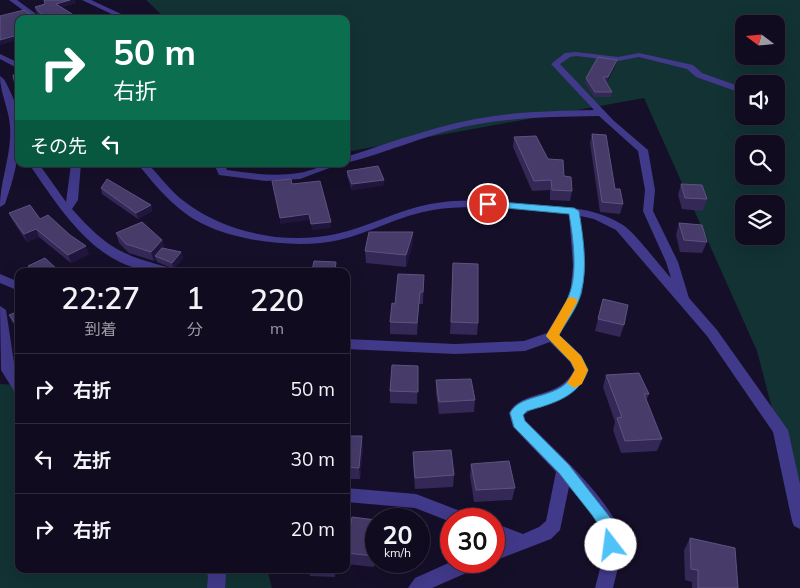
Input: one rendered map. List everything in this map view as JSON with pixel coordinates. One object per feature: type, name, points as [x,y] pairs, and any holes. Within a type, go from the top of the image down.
[{"type":"street","points":[[12,0],[34,15]]},
{"type":"street","points":[[85,0],[120,15]]},
{"type":"street","points":[[683,300],[672,262],[648,211],[650,190],[643,150],[601,113],[555,66],[557,62],[568,55],[576,54],[618,59],[639,55],[690,67],[699,75],[735,88]]},
{"type":"street","points":[[0,56],[15,65]]},
{"type":"street","points":[[0,79],[8,93],[15,129]]},
{"type":"street","points":[[350,159],[429,133],[479,121],[512,116],[601,113]]},
{"type":"street","points":[[0,204],[15,158]]},
{"type":"street","points":[[36,167],[66,209],[88,235],[121,259],[150,268]]},
{"type":"street","points":[[66,209],[73,200],[76,167]]},
{"type":"street","points":[[146,167],[179,204],[205,221],[232,231],[280,240],[301,241],[337,237],[431,207],[488,204],[574,211],[598,216],[620,228],[712,333],[780,430],[800,520]]},
{"type":"street","points":[[220,167],[223,173],[266,178],[300,176],[326,167]]},
{"type":"street","points":[[350,344],[455,349],[525,346],[552,336],[576,294],[579,266],[578,236],[574,211]]},
{"type":"street","points":[[0,278],[15,285]]},
{"type":"street","points":[[0,310],[8,370],[15,381]]},
{"type":"street","points":[[552,336],[576,359],[581,370],[578,380],[554,398],[522,408],[516,413],[518,424],[564,469],[610,530],[612,560],[604,588]]},
{"type":"street","points":[[505,548],[545,533],[554,525],[564,469]]},
{"type":"street","points":[[350,495],[416,501],[440,510]]},
{"type":"street","points":[[505,535],[521,541]]},
{"type":"street","points":[[215,573],[216,588]]},
{"type":"street","points":[[416,588],[446,573]]},
{"type":"green space","points":[[146,0],[800,0],[800,515],[757,351],[644,98],[350,151],[350,15],[162,15]]},
{"type":"green space","points":[[0,384],[15,385],[15,573],[268,573],[272,588],[0,588]]},
{"type":"building","points":[[44,0],[70,0],[56,4],[74,15],[42,15],[35,7],[45,4]]},
{"type":"building","points":[[24,10],[32,15],[15,15],[15,36],[0,40],[0,16]]},
{"type":"building","points":[[598,57],[617,60],[608,77],[603,77],[612,92],[595,92],[586,78]]},
{"type":"building","points":[[592,134],[606,135],[615,189],[620,189],[623,204],[602,202]]},
{"type":"building","points":[[536,136],[548,159],[563,160],[564,176],[571,177],[572,191],[552,190],[551,180],[534,181],[514,137]]},
{"type":"building","points":[[378,166],[384,180],[352,184],[347,171]]},
{"type":"building","points":[[107,179],[151,205],[136,213],[101,188]]},
{"type":"building","points":[[291,179],[292,184],[320,181],[331,222],[311,224],[309,214],[280,218],[272,181]]},
{"type":"building","points":[[681,184],[702,185],[707,199],[685,198]]},
{"type":"building","points":[[30,205],[40,219],[48,215],[70,235],[86,246],[68,255],[36,229],[24,234],[9,213]]},
{"type":"building","points":[[142,222],[162,240],[151,252],[126,244],[116,233]]},
{"type":"building","points":[[679,223],[702,225],[707,242],[684,240]]},
{"type":"building","points":[[369,232],[413,232],[406,255],[365,251]]},
{"type":"building","points":[[162,248],[181,252],[172,263],[155,256]]},
{"type":"building","points":[[45,258],[56,268],[30,268],[28,266]]},
{"type":"building","points":[[314,261],[336,262],[335,268],[313,268]]},
{"type":"building","points":[[453,263],[478,264],[478,323],[451,322]]},
{"type":"building","points":[[398,274],[424,275],[423,292],[420,292],[417,323],[390,322],[392,303],[395,304]]},
{"type":"building","points":[[603,299],[628,305],[624,325],[598,319]]},
{"type":"building","points":[[15,313],[15,323],[9,315]]},
{"type":"building","points":[[392,365],[418,366],[418,392],[390,391]]},
{"type":"building","points":[[639,373],[649,394],[644,394],[662,439],[625,441],[617,418],[622,417],[606,375]]},
{"type":"building","points":[[471,379],[475,400],[439,402],[436,380]]},
{"type":"building","points":[[350,436],[362,436],[359,468],[350,467]]},
{"type":"building","points":[[451,450],[454,475],[415,478],[413,452]]},
{"type":"building","points":[[509,461],[515,488],[476,490],[471,464]]},
{"type":"building","points":[[352,517],[365,519],[365,555],[350,553]]},
{"type":"building","points":[[690,538],[735,548],[738,588],[698,588],[698,570],[691,569]]},
{"type":"slow traffic","points":[[572,300],[552,336],[576,359],[581,370],[578,380],[574,383]]},
{"type":"route","points":[[488,204],[574,211],[578,236],[579,266],[576,294],[552,336],[576,359],[581,370],[578,380],[554,398],[522,408],[516,413],[518,424],[564,469],[597,510],[610,530],[611,545]]}]
